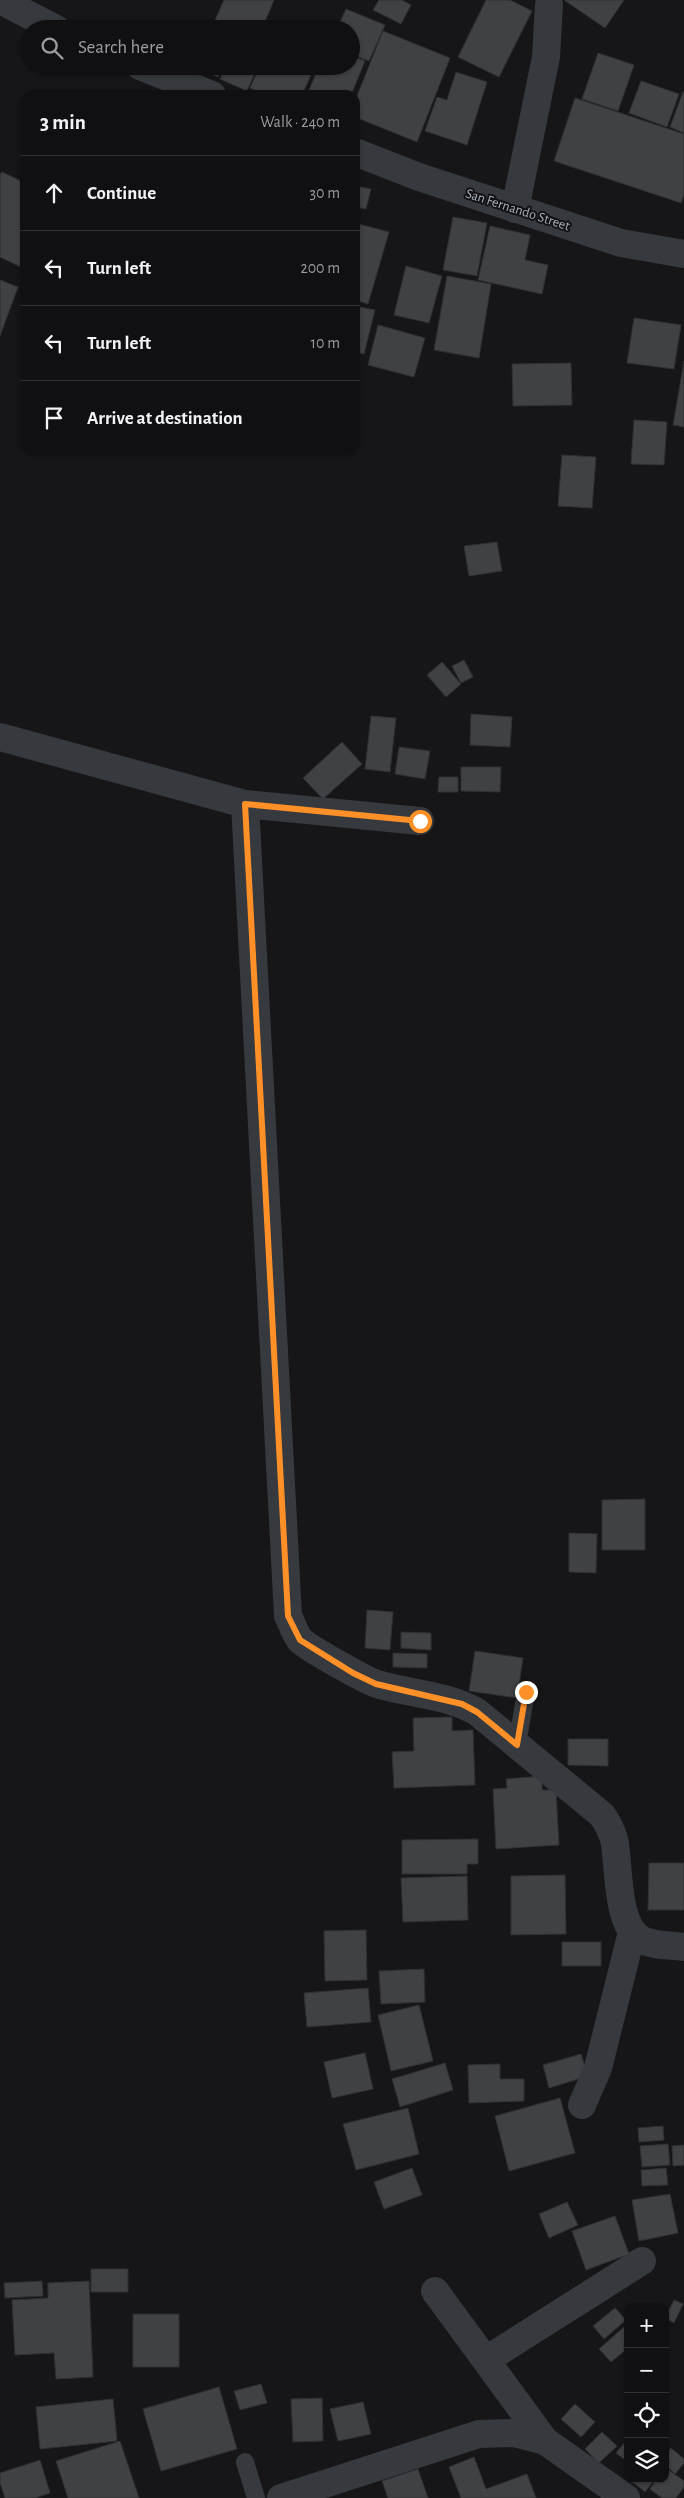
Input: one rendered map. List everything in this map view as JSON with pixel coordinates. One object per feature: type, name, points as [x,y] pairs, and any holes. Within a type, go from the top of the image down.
[{"type":"street","points":[[0,0],[39,20]]},
{"type":"street","points":[[515,209],[546,57],[549,5]]},
{"type":"street","points":[[162,75],[200,90]]},
{"type":"street","name":"San Fernando Street","points":[[360,154],[419,177],[621,243],[684,254]]},
{"type":"street","points":[[0,737],[245,804],[420,821]]},
{"type":"street","points":[[245,804],[288,1616],[300,1640],[353,1673],[376,1684],[462,1704],[477,1712],[602,1815],[609,1825],[614,1839],[625,1919],[632,1932],[642,1940],[655,1944],[684,1947]]},
{"type":"street","points":[[582,2105],[598,2068],[632,1932]]},
{"type":"street","points":[[486,2360],[642,2261]]},
{"type":"street","points":[[435,2291],[544,2441],[626,2498]]},
{"type":"street","points":[[281,2498],[479,2434],[514,2434],[544,2441]]},
{"type":"lane","points":[[517,1745],[526,1692]]},
{"type":"lane","points":[[245,2462],[256,2498]]},
{"type":"building","points":[[224,0],[274,0],[266,20],[215,20]]},
{"type":"building","points":[[379,0],[402,0],[411,5],[401,24],[373,10]]},
{"type":"building","points":[[486,0],[510,0],[532,11],[499,77],[458,57]]},
{"type":"building","points":[[564,0],[624,0],[605,28]]},
{"type":"building","points":[[346,9],[385,25],[369,61],[360,58],[360,20],[341,20]]},
{"type":"building","points":[[383,31],[450,58],[417,142],[360,119],[359,90]]},
{"type":"building","points":[[598,53],[634,65],[618,111],[582,99]]},
{"type":"building","points":[[360,59],[365,61],[360,73]]},
{"type":"building","points":[[456,72],[487,82],[467,145],[425,131],[437,97],[447,100]]},
{"type":"building","points":[[222,75],[254,75],[247,90],[220,79]]},
{"type":"building","points":[[256,75],[311,75],[304,90],[255,90],[250,88]]},
{"type":"building","points":[[315,75],[359,75],[353,90],[309,90]]},
{"type":"building","points":[[641,81],[679,94],[667,127],[629,113]]},
{"type":"building","points":[[684,92],[684,133],[670,127]]},
{"type":"building","points":[[575,98],[684,134],[684,194],[681,203],[554,161]]},
{"type":"building","points":[[2,172],[20,181],[20,267],[0,257],[0,175]]},
{"type":"building","points":[[360,187],[371,189],[366,209],[360,208]]},
{"type":"building","points":[[453,217],[487,223],[477,276],[443,270]]},
{"type":"building","points":[[360,224],[389,232],[368,304],[360,302]]},
{"type":"building","points":[[490,226],[530,235],[525,260],[548,265],[542,294],[478,280]]},
{"type":"building","points":[[406,266],[442,276],[429,323],[394,315]]},
{"type":"building","points":[[447,276],[491,284],[479,358],[434,350]]},
{"type":"building","points":[[0,280],[18,287],[0,336]]},
{"type":"building","points":[[360,307],[375,310],[364,354],[360,353]]},
{"type":"building","points":[[634,318],[681,325],[674,369],[627,363]]},
{"type":"building","points":[[378,325],[425,338],[414,377],[368,365]]},
{"type":"building","points":[[684,361],[684,427],[673,425]]},
{"type":"building","points":[[571,363],[572,405],[513,406],[512,364]]},
{"type":"building","points":[[634,420],[667,422],[664,465],[631,464]]},
{"type":"building","points":[[562,455],[596,457],[592,508],[558,506]]},
{"type":"building","points":[[497,542],[502,571],[469,576],[464,546]]},
{"type":"building","points":[[464,660],[473,677],[461,683],[452,666]]},
{"type":"building","points":[[442,662],[461,684],[446,697],[427,675]]},
{"type":"building","points":[[471,714],[512,717],[510,747],[470,745]]},
{"type":"building","points":[[371,716],[396,718],[390,772],[365,769]]},
{"type":"building","points":[[342,742],[362,764],[323,799],[303,778]]},
{"type":"building","points":[[399,747],[430,751],[425,779],[395,774]]},
{"type":"building","points":[[461,767],[501,767],[500,792],[461,791]]},
{"type":"building","points":[[439,777],[458,777],[458,792],[438,792]]},
{"type":"building","points":[[645,1499],[645,1550],[602,1550],[602,1500]]},
{"type":"building","points":[[569,1533],[597,1534],[596,1573],[569,1572]]},
{"type":"building","points":[[367,1610],[393,1612],[390,1650],[365,1648]]},
{"type":"building","points":[[401,1632],[431,1633],[431,1650],[401,1648]]},
{"type":"building","points":[[475,1651],[523,1658],[517,1698],[469,1691]]},
{"type":"building","points":[[393,1653],[427,1654],[427,1668],[393,1667]]},
{"type":"building","points":[[452,1717],[452,1731],[473,1730],[475,1785],[394,1788],[392,1752],[414,1751],[413,1718]]},
{"type":"building","points":[[568,1739],[608,1739],[608,1766],[568,1765]]},
{"type":"building","points":[[542,1776],[542,1790],[556,1790],[559,1845],[496,1849],[493,1789],[507,1788],[506,1779]]},
{"type":"building","points":[[478,1839],[478,1864],[467,1864],[467,1874],[402,1874],[402,1840]]},
{"type":"building","points":[[649,1863],[684,1863],[684,1910],[648,1910]]},
{"type":"building","points":[[565,1875],[566,1934],[511,1935],[511,1876]]},
{"type":"building","points":[[467,1876],[468,1920],[403,1922],[401,1878]]},
{"type":"building","points":[[366,1930],[367,1980],[325,1981],[324,1931]]},
{"type":"building","points":[[562,1942],[601,1942],[601,1966],[562,1966]]},
{"type":"building","points":[[424,1969],[425,2002],[381,2004],[379,1971]]},
{"type":"building","points":[[368,1988],[371,2022],[307,2027],[304,1993]]},
{"type":"building","points":[[419,2005],[433,2061],[391,2071],[378,2015]]},
{"type":"building","points":[[365,2053],[373,2089],[332,2098],[324,2062]]},
{"type":"building","points":[[581,2054],[588,2076],[549,2088],[543,2065]]},
{"type":"building","points":[[445,2063],[453,2090],[400,2107],[392,2079]]},
{"type":"building","points":[[500,2064],[500,2079],[524,2079],[524,2101],[469,2103],[468,2065]]},
{"type":"building","points":[[560,2098],[575,2153],[509,2171],[495,2116]]},
{"type":"building","points":[[408,2108],[419,2154],[356,2170],[343,2124]]},
{"type":"building","points":[[663,2126],[664,2140],[639,2142],[638,2128]]},
{"type":"building","points":[[668,2144],[670,2165],[642,2167],[640,2146]]},
{"type":"building","points":[[684,2145],[684,2165],[673,2166],[672,2146]]},
{"type":"building","points":[[412,2168],[422,2195],[384,2209],[374,2182]]},
{"type":"building","points":[[666,2168],[668,2185],[642,2186],[641,2170]]},
{"type":"building","points":[[670,2194],[678,2233],[639,2241],[632,2200]]},
{"type":"building","points":[[567,2202],[578,2225],[549,2238],[539,2214]]},
{"type":"building","points":[[615,2216],[629,2254],[586,2270],[572,2231]]},
{"type":"building","points":[[91,2269],[128,2269],[128,2292],[91,2292]]},
{"type":"building","points":[[42,2281],[43,2296],[5,2298],[4,2283]]},
{"type":"building","points":[[89,2281],[93,2377],[56,2379],[54,2353],[15,2355],[12,2300],[48,2298],[48,2283]]},
{"type":"building","points":[[674,2300],[683,2304],[674,2323],[669,2320],[669,2310]]},
{"type":"building","points":[[615,2308],[624,2318],[624,2322],[604,2339],[593,2326]]},
{"type":"building","points":[[133,2314],[179,2314],[179,2367],[133,2367]]},
{"type":"building","points":[[624,2327],[624,2351],[611,2362],[599,2349]]},
{"type":"building","points":[[261,2384],[267,2403],[240,2410],[234,2391]]},
{"type":"building","points":[[219,2387],[237,2449],[161,2471],[143,2409]]},
{"type":"building","points":[[322,2398],[323,2441],[293,2442],[291,2399]]},
{"type":"building","points":[[113,2399],[117,2441],[40,2449],[36,2407]]},
{"type":"building","points":[[363,2402],[371,2434],[338,2441],[330,2409]]},
{"type":"building","points":[[575,2404],[595,2422],[581,2437],[561,2419]]},
{"type":"building","points":[[602,2432],[617,2446],[599,2463],[585,2449]]},
{"type":"building","points":[[120,2441],[139,2498],[68,2498],[56,2461]]},
{"type":"building","points":[[624,2443],[624,2459],[616,2453]]},
{"type":"building","points":[[671,2448],[684,2459],[684,2463],[675,2474],[669,2468],[669,2450]]},
{"type":"building","points":[[474,2457],[486,2489],[527,2474],[536,2498],[461,2498],[449,2467]]},
{"type":"building","points":[[40,2460],[50,2493],[35,2498],[5,2498],[0,2483],[0,2473]]},
{"type":"building","points":[[418,2469],[428,2498],[388,2498],[382,2481]]},
{"type":"building","points":[[669,2470],[684,2481],[684,2487],[676,2498],[662,2498],[650,2489],[654,2483],[669,2483]]},
{"type":"building","points":[[634,2483],[652,2483],[645,2492]]},
{"type":"route","points":[[420,821],[245,804],[288,1616],[300,1640],[353,1673],[376,1684],[445,1698],[462,1704],[477,1712],[517,1745],[526,1692]]}]
